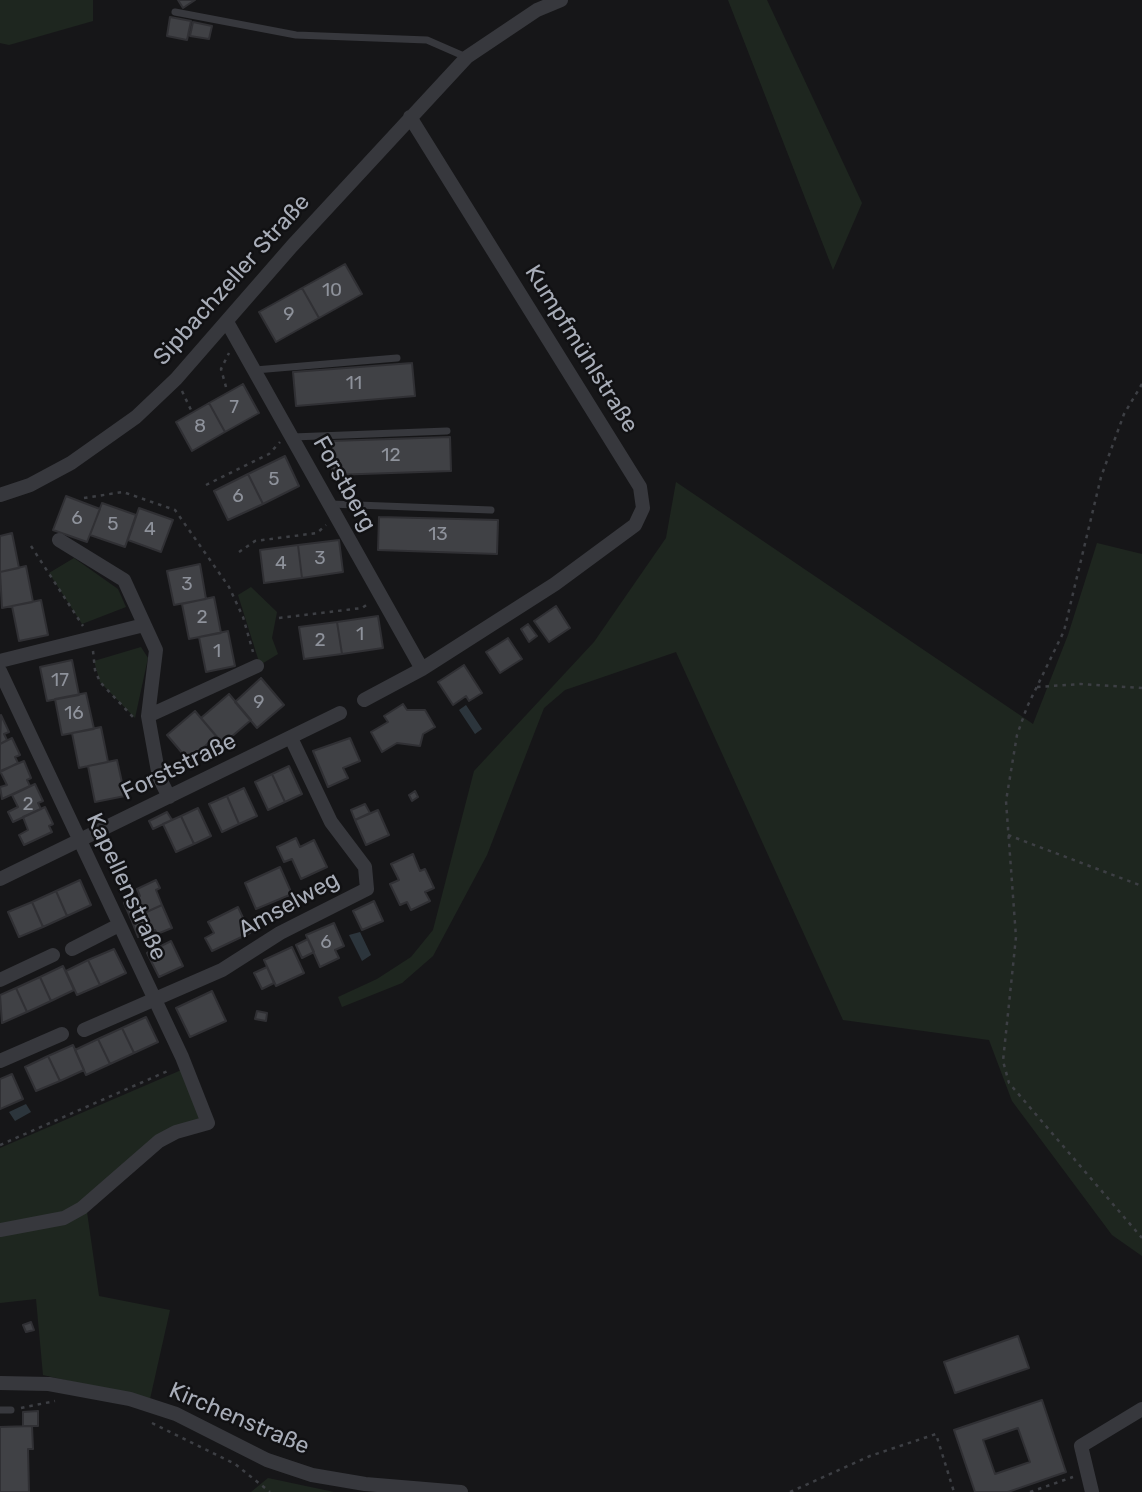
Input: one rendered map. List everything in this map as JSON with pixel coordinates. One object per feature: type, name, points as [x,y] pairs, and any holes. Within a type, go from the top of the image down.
[{"type":"street","name":"Sipbachzeller Straße","points":[[0,495],[30,485],[105,443],[176,379],[467,57],[537,10],[561,0]]},
{"type":"street","name":"Kumpfmühlstraße","points":[[410,117],[640,488],[643,508],[635,525],[555,584],[422,669]]},
{"type":"street","name":"Forstberg","points":[[227,322],[422,669]]},
{"type":"street","points":[[59,540],[124,580],[156,650],[141,717],[159,777],[169,797]]},
{"type":"street","points":[[0,661],[144,625]]},
{"type":"street","points":[[141,717],[257,666]]},
{"type":"street","points":[[364,700],[422,669]]},
{"type":"street","name":"Kapellenstraße","points":[[0,671],[182,1057],[208,1123],[159,1141],[82,1208],[64,1218],[0,1230]]},
{"type":"street","name":"Forststraße","points":[[0,879],[340,713]]},
{"type":"street","name":"Amselweg","points":[[154,999],[222,970],[280,933],[368,888],[365,867],[331,822],[291,738]]},
{"type":"street","points":[[72,949],[119,925]]},
{"type":"street","points":[[0,979],[53,956]]},
{"type":"street","points":[[84,1030],[154,999]]},
{"type":"street","points":[[0,1061],[62,1034]]},
{"type":"street","name":"Kirchenstraße","points":[[0,1383],[49,1384],[130,1399],[176,1414],[267,1460],[312,1475],[461,1492]]},
{"type":"street","points":[[1092,1492],[1081,1446],[1142,1409]]},
{"type":"lane","points":[[175,12],[296,36],[427,40],[467,57]]},
{"type":"lane","points":[[254,370],[397,359]]},
{"type":"lane","points":[[290,434],[447,431]]},
{"type":"lane","points":[[333,510],[491,510]]},
{"type":"lane","points":[[0,1410],[11,1410]]},
{"type":"path","points":[[226,387],[222,377],[224,360],[241,346]]},
{"type":"path","points":[[1142,384],[1124,414],[1101,477],[1064,631],[1017,736],[1006,801],[1016,937],[1003,1061],[1009,1083],[1142,1238]]},
{"type":"path","points":[[206,485],[269,454],[290,434]]},
{"type":"path","points":[[84,498],[123,492],[175,510],[229,587],[243,617],[257,666]]},
{"type":"path","points":[[239,552],[256,541],[317,533],[333,510]]},
{"type":"path","points":[[31,546],[91,638],[94,670],[100,682],[141,717]]},
{"type":"path","points":[[279,618],[362,608],[380,594]]},
{"type":"path","points":[[1037,687],[1081,684],[1142,688]]},
{"type":"path","points":[[1008,835],[1142,886]]},
{"type":"path","points":[[0,1144],[177,1067],[182,1057]]},
{"type":"path","points":[[11,1410],[63,1401]]},
{"type":"path","points":[[147,1420],[235,1464],[270,1492]]},
{"type":"path","points":[[790,1492],[870,1456],[936,1434],[954,1492]]},
{"type":"path","points":[[1030,1492],[1086,1473]]},
{"type":"shaded area","points":[[0,0],[93,0],[93,21],[9,45],[0,43]]},
{"type":"shaded area","points":[[728,0],[767,0],[862,203],[833,270]]},
{"type":"shaded area","points":[[676,482],[1033,724],[1068,635],[1097,543],[1142,554],[1142,1256],[1112,1235],[1012,1101],[989,1040],[843,1020],[676,652],[565,690],[544,708],[487,855],[433,956],[402,983],[342,1007],[338,997],[377,979],[411,957],[433,930],[474,771],[594,642],[666,538]]},
{"type":"shaded area","points":[[74,558],[118,589],[126,607],[82,624],[49,573]]},
{"type":"shaded area","points":[[251,587],[277,612],[272,638],[278,654],[260,665],[238,595]]},
{"type":"shaded area","points":[[141,647],[148,658],[135,718],[100,682],[94,661]]},
{"type":"shaded area","points":[[466,705],[482,729],[475,734],[459,710]]},
{"type":"shaded area","points":[[360,932],[371,955],[362,961],[349,935]]},
{"type":"shaded area","points":[[186,1068],[208,1123],[176,1132],[86,1205],[99,1296],[170,1310],[150,1399],[43,1375],[36,1299],[0,1303],[0,1148]]},
{"type":"shaded area","points":[[26,1104],[31,1112],[15,1121],[9,1112]]},
{"type":"shaded area","points":[[268,1478],[334,1492],[251,1492]]},
{"type":"building","points":[[178,0],[195,0],[183,8]]},
{"type":"building","points":[[170,17],[191,21],[187,40],[167,36]]},
{"type":"building","points":[[193,22],[212,26],[209,39],[190,36]]},
{"type":"building","points":[[345,264],[362,294],[319,318],[302,288]]},
{"type":"building","points":[[302,288],[319,318],[276,342],[259,312]]},
{"type":"building","points":[[412,363],[415,396],[296,406],[293,372]]},
{"type":"building","points":[[243,384],[259,413],[225,432],[209,403]]},
{"type":"building","points":[[209,403],[225,432],[192,451],[176,422]]},
{"type":"building","points":[[450,437],[451,471],[332,475],[331,441]]},
{"type":"building","points":[[285,456],[299,486],[263,504],[248,474]]},
{"type":"building","points":[[248,474],[263,504],[228,520],[214,491]]},
{"type":"building","points":[[66,496],[100,509],[87,542],[53,530]]},
{"type":"building","points":[[102,503],[136,515],[125,547],[90,535]]},
{"type":"building","points":[[139,508],[173,520],[161,552],[128,540]]},
{"type":"building","points":[[379,517],[498,520],[497,554],[378,550]]},
{"type":"building","points":[[12,533],[19,568],[0,572],[0,536]]},
{"type":"building","points":[[339,540],[343,572],[302,578],[298,545]]},
{"type":"building","points":[[298,545],[302,578],[264,583],[260,550]]},
{"type":"building","points":[[200,564],[206,599],[174,605],[167,571]]},
{"type":"building","points":[[26,566],[33,602],[2,608],[0,572]]},
{"type":"building","points":[[214,597],[221,633],[189,639],[182,604]]},
{"type":"building","points":[[41,600],[48,635],[19,641],[12,606]]},
{"type":"building","points":[[556,606],[570,628],[549,642],[534,621]]},
{"type":"building","points":[[378,616],[383,648],[342,654],[337,622]]},
{"type":"building","points":[[337,622],[342,654],[304,659],[299,627]]},
{"type":"building","points":[[528,624],[537,636],[529,642],[521,629]]},
{"type":"building","points":[[228,631],[235,666],[206,672],[199,637]]},
{"type":"building","points":[[508,638],[522,659],[500,673],[486,652]]},
{"type":"building","points":[[72,660],[79,695],[47,701],[40,667]]},
{"type":"building","points":[[464,665],[482,693],[469,701],[466,696],[453,705],[438,682]]},
{"type":"building","points":[[261,678],[284,705],[257,728],[235,702]]},
{"type":"building","points":[[86,693],[94,729],[62,735],[55,699]]},
{"type":"building","points":[[229,694],[251,720],[223,744],[201,718]]},
{"type":"building","points":[[403,704],[407,710],[425,710],[435,727],[423,734],[420,746],[397,743],[382,752],[371,732],[388,722],[384,716]]},
{"type":"building","points":[[195,711],[216,736],[189,761],[167,735]]},
{"type":"building","points":[[1,715],[9,732],[4,734],[7,740],[0,744]]},
{"type":"building","points":[[101,727],[108,762],[79,768],[72,733]]},
{"type":"building","points":[[12,738],[20,755],[15,757],[18,763],[0,772],[0,744]]},
{"type":"building","points":[[350,738],[360,761],[343,768],[348,778],[328,787],[313,751]]},
{"type":"building","points":[[117,760],[125,796],[95,802],[88,766]]},
{"type":"building","points":[[24,761],[31,778],[27,780],[30,786],[2,799],[0,787],[7,785],[0,771]]},
{"type":"building","points":[[289,766],[302,794],[285,802],[272,774]]},
{"type":"building","points":[[272,774],[285,802],[268,810],[255,782]]},
{"type":"building","points":[[35,784],[43,801],[38,803],[41,809],[13,822],[8,812],[18,807],[12,795]]},
{"type":"building","points":[[244,788],[257,816],[239,824],[227,796]]},
{"type":"building","points":[[415,791],[418,797],[412,801],[409,795]]},
{"type":"building","points":[[227,796],[239,824],[222,832],[209,804]]},
{"type":"building","points":[[365,804],[370,813],[355,820],[351,810]]},
{"type":"building","points":[[45,807],[53,824],[49,826],[52,832],[24,845],[19,835],[28,830],[23,817]]},
{"type":"building","points":[[198,808],[211,836],[194,844],[181,816]]},
{"type":"building","points":[[378,810],[389,835],[366,845],[355,820]]},
{"type":"building","points":[[167,812],[172,820],[153,829],[149,821]]},
{"type":"building","points":[[181,816],[194,844],[176,852],[163,824]]},
{"type":"building","points":[[296,838],[300,847],[314,840],[327,867],[301,879],[292,859],[284,862],[277,847]]},
{"type":"building","points":[[413,854],[420,871],[425,869],[434,888],[425,892],[430,901],[411,910],[407,902],[400,905],[390,884],[399,880],[391,864]]},
{"type":"building","points":[[280,867],[292,894],[256,909],[245,883]]},
{"type":"building","points":[[80,880],[91,905],[67,916],[56,891]]},
{"type":"building","points":[[156,880],[160,888],[156,890],[162,905],[131,919],[124,903],[140,896],[137,889]]},
{"type":"building","points":[[56,891],[67,916],[43,927],[32,902]]},
{"type":"building","points":[[374,901],[383,921],[362,930],[353,911]]},
{"type":"building","points":[[32,902],[43,927],[19,937],[8,912]]},
{"type":"building","points":[[162,905],[172,928],[157,934],[155,930],[138,937],[131,919]]},
{"type":"building","points":[[238,907],[250,933],[212,951],[205,938],[214,933],[208,922]]},
{"type":"building","points":[[334,923],[344,946],[335,950],[339,958],[320,967],[306,935]]},
{"type":"building","points":[[308,939],[314,952],[302,958],[296,945]]},
{"type":"building","points":[[171,941],[183,966],[159,977],[147,953]]},
{"type":"building","points":[[292,947],[304,973],[276,986],[264,960]]},
{"type":"building","points":[[114,949],[126,973],[100,985],[88,960]]},
{"type":"building","points":[[88,960],[100,985],[77,995],[66,971]]},
{"type":"building","points":[[63,966],[74,990],[51,1001],[40,977]]},
{"type":"building","points":[[267,967],[274,983],[262,989],[254,973]]},
{"type":"building","points":[[40,977],[51,1001],[27,1012],[16,988]]},
{"type":"building","points":[[16,988],[27,1012],[2,1023],[0,995]]},
{"type":"building","points":[[212,991],[226,1021],[190,1037],[176,1008]]},
{"type":"building","points":[[257,1011],[267,1013],[266,1021],[255,1019]]},
{"type":"building","points":[[146,1017],[158,1042],[134,1053],[122,1028]]},
{"type":"building","points":[[122,1028],[134,1053],[110,1064],[98,1039]]},
{"type":"building","points":[[98,1039],[110,1064],[86,1075],[75,1050]]},
{"type":"building","points":[[73,1045],[84,1070],[60,1081],[48,1056]]},
{"type":"building","points":[[48,1056],[60,1081],[36,1091],[25,1067]]},
{"type":"building","points":[[12,1074],[23,1099],[0,1109],[0,1079]]},
{"type":"building","points":[[31,1322],[34,1330],[26,1332],[23,1325]]},
{"type":"building","points":[[1018,1336],[1029,1368],[955,1393],[944,1362]]},
{"type":"building","points":[[1042,1400],[1066,1472],[1008,1492],[975,1492],[954,1430]],"holes":[[[1018,1428],[1030,1462],[995,1474],[983,1440]]]},
{"type":"building","points":[[38,1411],[38,1426],[23,1426],[23,1412]]},
{"type":"building","points":[[32,1426],[33,1449],[28,1449],[29,1492],[0,1492],[0,1427]]}]
